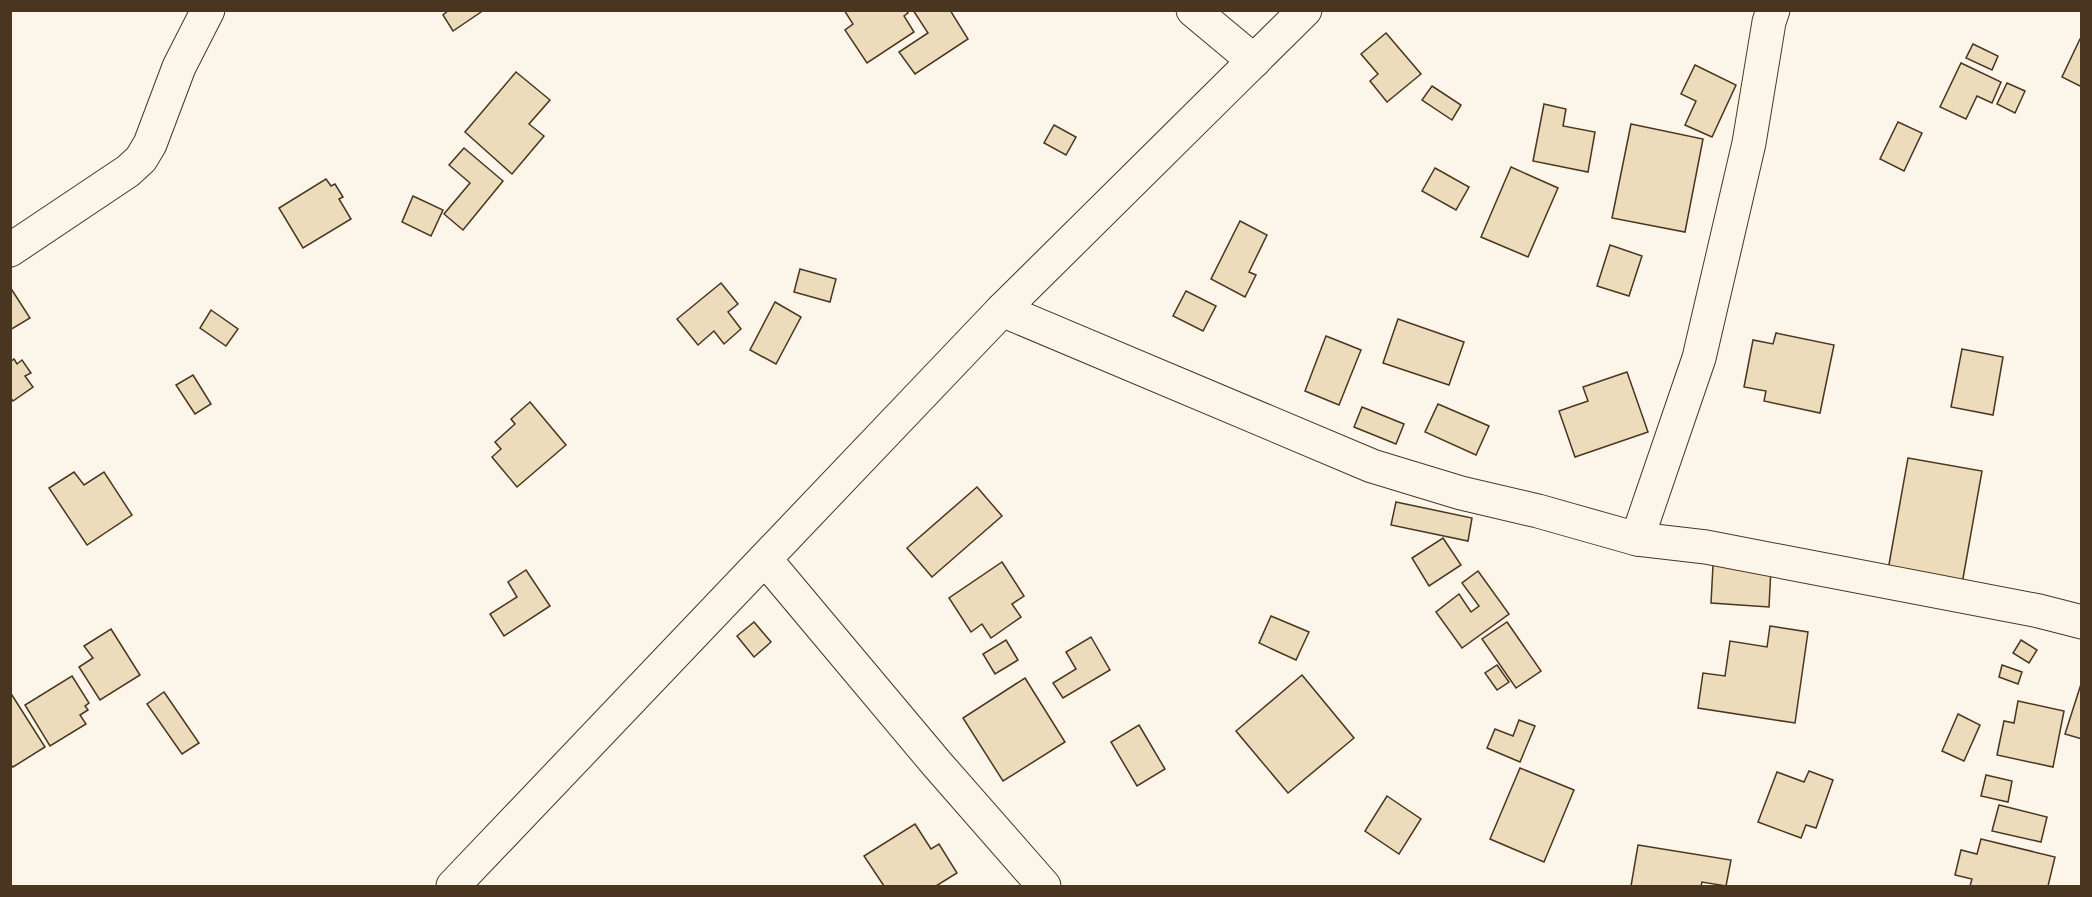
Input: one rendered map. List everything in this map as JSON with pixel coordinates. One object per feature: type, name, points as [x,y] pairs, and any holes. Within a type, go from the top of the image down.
[{"type":"street","points":[[10,250],[128,171],[141,159],[150,144],[179,67],[208,10]]},
{"type":"street","points":[[1193,10],[1254,61]]},
{"type":"street","points":[[453,886],[1002,310],[1305,10]]},
{"type":"street","points":[[1637,539],[1699,358],[1749,142],[1773,10]]},
{"type":"street","points":[[1002,310],[1372,466],[1461,493],[1538,511],[1637,539],[1717,550],[2038,611],[2082,622]]},
{"type":"street","points":[[765,559],[937,764],[1044,886]]},
{"type":"building","points":[[449,10],[480,10],[481,12],[453,31],[443,15]]},
{"type":"building","points":[[844,10],[906,10],[908,13],[904,16],[914,32],[867,63],[845,30],[853,24]]},
{"type":"building","points":[[913,10],[950,10],[968,39],[915,74],[899,52],[928,33]]},
{"type":"building","points":[[1386,33],[1421,74],[1387,102],[1370,81],[1378,74],[1361,54]]},
{"type":"building","points":[[2082,39],[2082,87],[2062,77]]},
{"type":"building","points":[[1973,44],[1998,56],[1992,70],[1966,58]]},
{"type":"building","points":[[1961,63],[2001,82],[1992,103],[1977,96],[1966,119],[1940,107]]},
{"type":"building","points":[[1695,65],[1736,85],[1712,137],[1685,125],[1696,101],[1681,94]]},
{"type":"building","points":[[516,72],[550,100],[529,124],[544,136],[512,174],[465,132]]},
{"type":"building","points":[[2007,83],[2025,91],[2015,113],[1997,104]]},
{"type":"building","points":[[1432,86],[1461,105],[1452,120],[1422,100]]},
{"type":"building","points":[[1544,104],[1566,109],[1563,126],[1595,132],[1588,172],[1533,161]]},
{"type":"building","points":[[1898,122],[1922,133],[1904,171],[1880,159]]},
{"type":"building","points":[[1631,124],[1703,139],[1685,232],[1612,218]]},
{"type":"building","points":[[1054,125],[1076,137],[1066,155],[1044,143]]},
{"type":"building","points":[[464,148],[503,181],[463,230],[444,214],[470,183],[449,165]]},
{"type":"building","points":[[1511,167],[1558,188],[1528,257],[1481,237]]},
{"type":"building","points":[[1435,168],[1469,187],[1456,210],[1422,191]]},
{"type":"building","points":[[326,179],[331,186],[335,184],[343,197],[339,199],[351,219],[303,248],[279,208]]},
{"type":"building","points":[[413,196],[443,210],[431,236],[402,222]]},
{"type":"building","points":[[1240,221],[1267,235],[1249,272],[1256,275],[1245,297],[1211,279]]},
{"type":"building","points":[[1610,245],[1642,256],[1629,296],[1597,286]]},
{"type":"building","points":[[800,269],[836,279],[830,302],[794,292]]},
{"type":"building","points":[[721,283],[738,304],[728,312],[741,329],[724,344],[714,331],[698,345],[677,319]]},
{"type":"building","points":[[10,287],[30,318],[10,330]]},
{"type":"building","points":[[1186,291],[1216,306],[1203,331],[1173,316]]},
{"type":"building","points":[[775,302],[801,317],[776,364],[750,350]]},
{"type":"building","points":[[211,310],[238,329],[226,346],[200,328]]},
{"type":"building","points":[[1398,319],[1464,342],[1449,385],[1383,363]]},
{"type":"building","points":[[1776,333],[1834,345],[1820,413],[1764,401],[1766,391],[1744,387],[1753,340],[1773,344]]},
{"type":"building","points":[[1326,336],[1361,350],[1339,405],[1305,391]]},
{"type":"building","points":[[1962,349],[2003,357],[1993,415],[1951,407]]},
{"type":"building","points":[[14,359],[17,364],[22,360],[31,373],[25,376],[33,387],[13,401],[10,397],[10,362]]},
{"type":"building","points":[[1627,372],[1648,432],[1575,457],[1559,411],[1588,401],[1583,387]]},
{"type":"building","points":[[193,375],[211,404],[195,414],[176,385]]},
{"type":"building","points":[[530,402],[566,445],[517,487],[492,457],[501,449],[495,442],[515,424],[511,419]]},
{"type":"building","points":[[1438,404],[1489,426],[1476,455],[1425,432]]},
{"type":"building","points":[[1362,407],[1404,424],[1396,444],[1354,427]]},
{"type":"building","points":[[1908,458],[1982,471],[1962,584],[1888,570]]},
{"type":"building","points":[[74,472],[84,485],[104,472],[132,515],[87,545],[49,488]]},
{"type":"building","points":[[977,487],[1002,516],[932,577],[907,548]]},
{"type":"building","points":[[1396,502],[1472,518],[1468,541],[1391,525]]},
{"type":"building","points":[[1443,538],[1461,565],[1429,586],[1412,558]]},
{"type":"building","points":[[1002,562],[1024,596],[1012,604],[1021,617],[991,638],[982,624],[971,632],[949,598]]},
{"type":"building","points":[[1713,565],[1771,568],[1769,607],[1711,603]]},
{"type":"building","points":[[526,570],[550,606],[504,636],[490,614],[517,597],[508,582]]},
{"type":"building","points":[[1478,571],[1509,614],[1462,648],[1436,612],[1459,594],[1471,612],[1479,606],[1462,583]]},
{"type":"building","points":[[1271,616],[1309,632],[1296,660],[1259,643]]},
{"type":"building","points":[[754,622],[771,642],[754,657],[737,636]]},
{"type":"building","points":[[1507,622],[1541,671],[1516,688],[1482,639]]},
{"type":"building","points":[[1770,626],[1808,632],[1795,723],[1698,708],[1703,673],[1725,676],[1730,641],[1767,647]]},
{"type":"building","points":[[111,629],[140,675],[100,700],[79,667],[93,658],[84,646]]},
{"type":"building","points":[[1091,637],[1110,670],[1063,698],[1053,683],[1076,669],[1066,652]]},
{"type":"building","points":[[1006,640],[1018,660],[995,674],[983,654]]},
{"type":"building","points":[[2021,640],[2037,650],[2029,663],[2013,653]]},
{"type":"building","points":[[1497,665],[1509,682],[1497,690],[1485,673]]},
{"type":"building","points":[[2002,665],[2022,672],[2018,684],[1999,677]]},
{"type":"building","points":[[1302,675],[1354,738],[1288,793],[1236,731]]},
{"type":"building","points":[[72,676],[89,703],[85,706],[88,710],[80,715],[86,724],[50,746],[25,705]]},
{"type":"building","points":[[1025,678],[1065,742],[1003,781],[963,718]]},
{"type":"building","points":[[2082,681],[2082,739],[2065,734]]},
{"type":"building","points":[[10,692],[45,747],[13,767],[10,764]]},
{"type":"building","points":[[164,692],[199,743],[182,754],[147,704]]},
{"type":"building","points":[[2018,701],[2064,711],[2053,767],[1997,755],[2004,721],[2014,723]]},
{"type":"building","points":[[1958,714],[1980,725],[1964,761],[1942,751]]},
{"type":"building","points":[[1519,720],[1535,726],[1520,762],[1487,748],[1495,729],[1513,736]]},
{"type":"building","points":[[1139,725],[1165,769],[1137,786],[1111,742]]},
{"type":"building","points":[[1520,768],[1574,790],[1544,862],[1490,839]]},
{"type":"building","points":[[1809,771],[1833,780],[1816,828],[1806,825],[1801,838],[1758,822],[1777,772],[1804,782]]},
{"type":"building","points":[[1986,775],[2012,781],[2008,802],[1981,796]]},
{"type":"building","points":[[1387,796],[1421,819],[1399,854],[1365,831]]},
{"type":"building","points":[[1999,805],[2047,817],[2041,842],[1992,831]]},
{"type":"building","points":[[915,824],[931,849],[939,844],[957,873],[936,886],[884,886],[864,856]]},
{"type":"building","points":[[1981,839],[2055,857],[2048,886],[1970,886],[1972,879],[1955,875],[1961,850],[1977,854]]},
{"type":"building","points":[[1638,845],[1731,860],[1726,886],[1702,882],[1701,886],[1631,886]]}]
